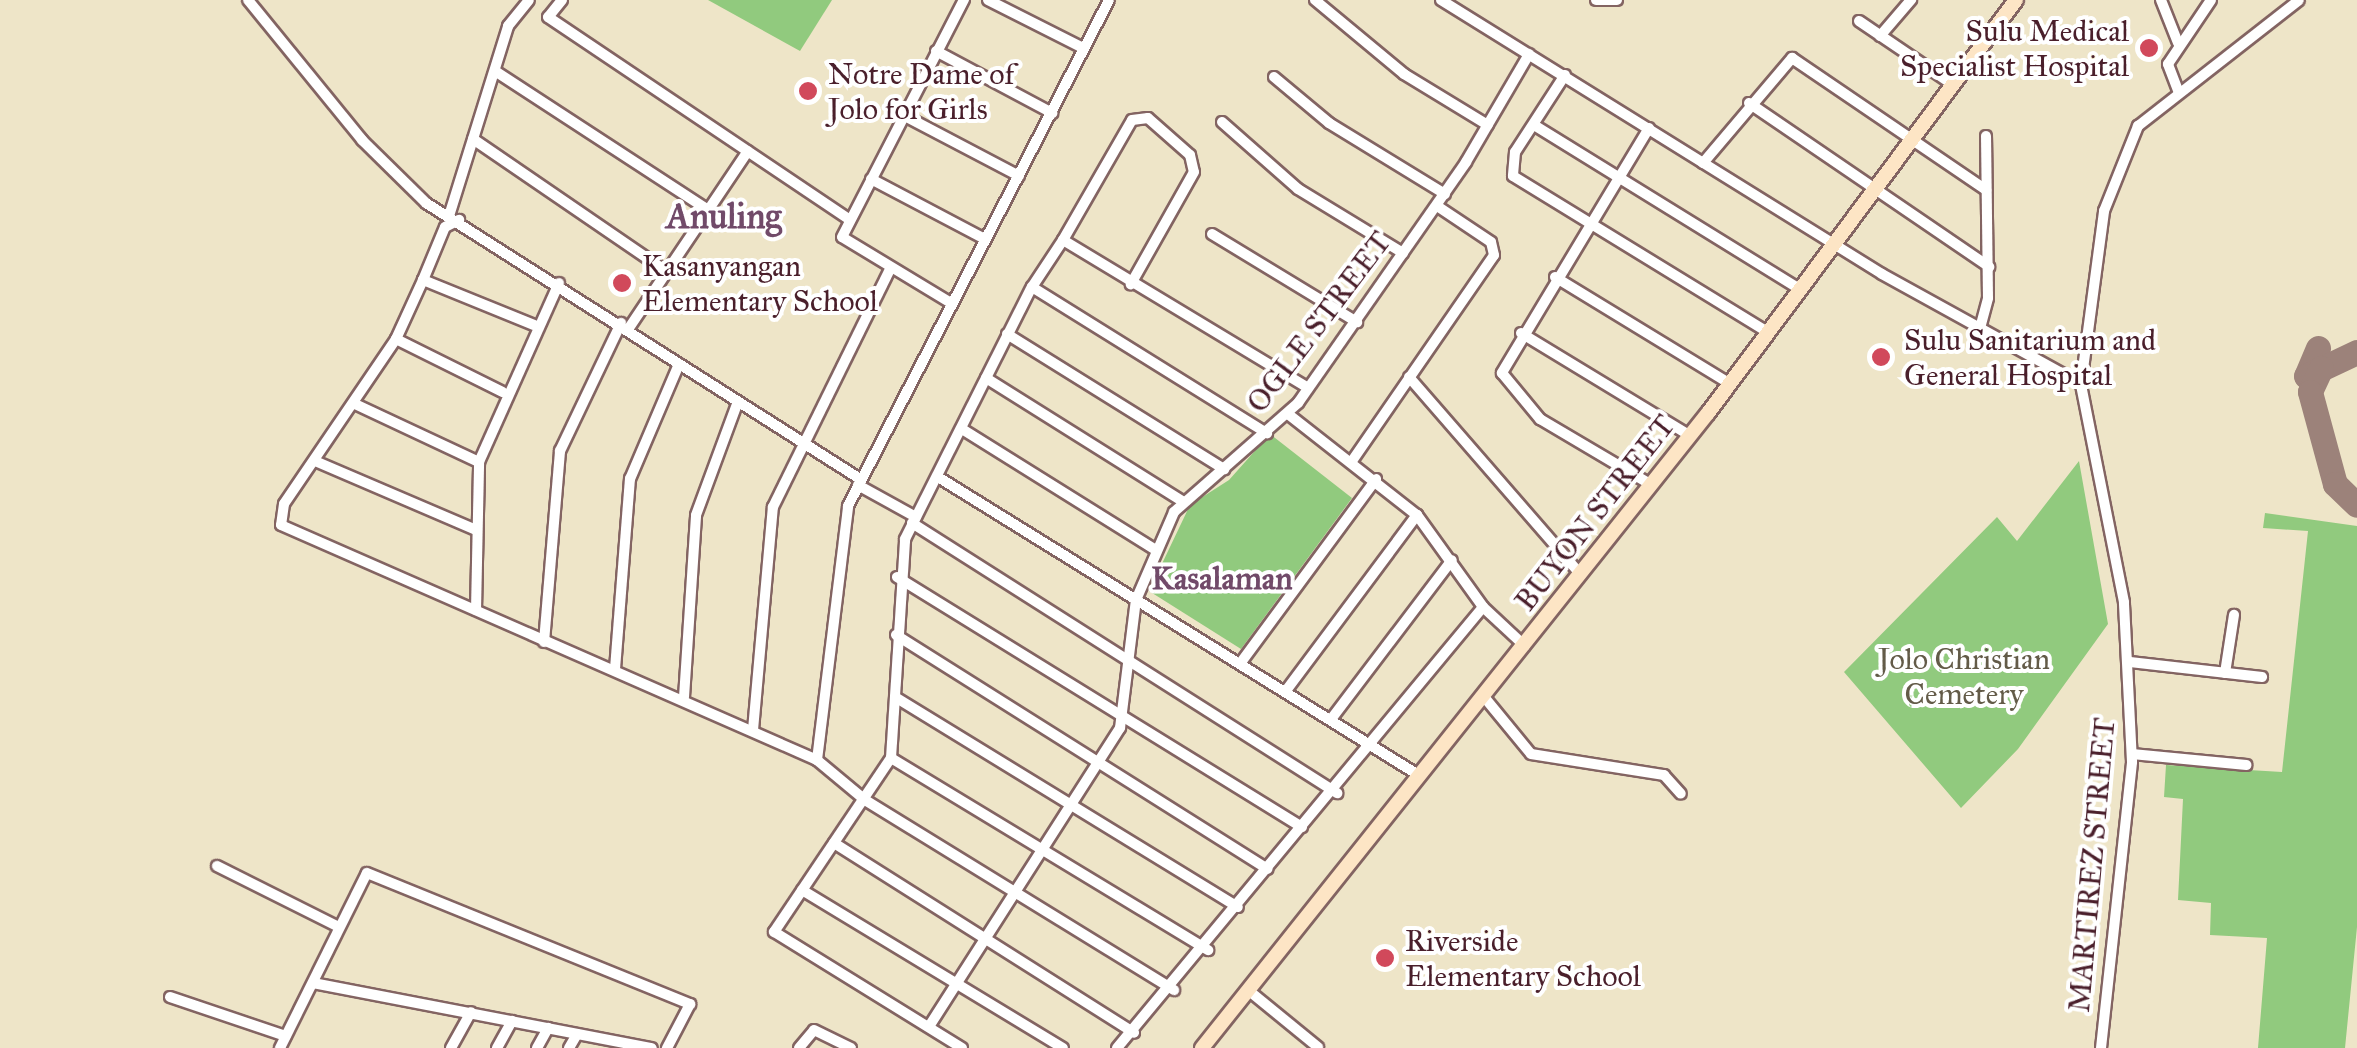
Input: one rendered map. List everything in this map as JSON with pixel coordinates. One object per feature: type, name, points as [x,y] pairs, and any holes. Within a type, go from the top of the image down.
[{"type":"main road","name":"BUYON STREET","points":[[1211,1045],[1690,436],[2016,0]]},
{"type":"street","points":[[248,0],[362,140],[449,216],[559,283],[914,520],[1337,793]]},
{"type":"street","points":[[449,216],[508,26],[529,0]]},
{"type":"street","points":[[562,0],[548,16],[849,219]]},
{"type":"street","points":[[951,304],[845,244],[849,219],[964,0]]},
{"type":"street","points":[[988,0],[1083,48]]},
{"type":"street","points":[[817,760],[838,539],[859,482],[1109,0]]},
{"type":"street","points":[[1315,0],[1404,74],[1488,125]]},
{"type":"street","points":[[1441,0],[1979,332],[2081,384]]},
{"type":"street","points":[[1596,0],[1616,0]]},
{"type":"street","points":[[1880,36],[1911,0]]},
{"type":"street","points":[[2161,0],[2178,43]]},
{"type":"street","points":[[2178,92],[2166,72],[2178,43],[2211,0]]},
{"type":"street","name":"MARTIREZ STREET","points":[[2101,1048],[2132,754],[2130,662],[2081,384],[2115,166],[2138,126],[2299,0]]},
{"type":"street","points":[[1858,21],[1952,84]]},
{"type":"street","points":[[936,51],[1052,113]]},
{"type":"street","name":"OGLE STREET","points":[[930,1025],[1126,716],[1136,600],[1156,550],[1182,502],[1288,414],[1445,194],[1528,54]]},
{"type":"street","points":[[1702,163],[1749,103],[1797,59],[1986,190]]},
{"type":"street","points":[[495,70],[708,210]]},
{"type":"street","points":[[1274,76],[1328,123],[1445,194]]},
{"type":"street","points":[[1565,76],[1534,124],[1512,176],[1768,332]]},
{"type":"street","points":[[1749,103],[1989,267]]},
{"type":"street","points":[[904,115],[1019,176]]},
{"type":"street","points":[[962,1048],[930,1025],[778,940],[775,928],[891,758],[898,577],[914,520],[1032,287],[1132,120],[1148,118],[1190,155],[1194,172],[1131,284]]},
{"type":"street","points":[[1222,122],[1298,189],[1403,252]]},
{"type":"street","points":[[1534,124],[1801,290]]},
{"type":"street","points":[[1649,128],[1502,364],[1519,400],[1650,484]]},
{"type":"street","points":[[1979,332],[1989,267],[1986,136]]},
{"type":"street","points":[[473,139],[666,271]]},
{"type":"street","points":[[544,642],[560,451],[625,326],[748,151]]},
{"type":"street","points":[[871,179],[985,238]]},
{"type":"street","points":[[1352,460],[1495,250],[1436,206]]},
{"type":"street","points":[[461,220],[445,227],[396,339],[315,460],[281,524],[544,642],[684,697],[817,760],[865,800],[1174,990]]},
{"type":"street","points":[[1212,234],[1357,322]]},
{"type":"street","points":[[1063,240],[1308,388]]},
{"type":"street","points":[[753,730],[766,546],[799,444],[890,269]]},
{"type":"street","points":[[1555,276],[1730,384]]},
{"type":"street","points":[[423,280],[534,325]]},
{"type":"street","points":[[476,610],[480,462],[504,392],[534,325],[559,283]]},
{"type":"street","points":[[1032,287],[1267,434]]},
{"type":"street","points":[[1521,333],[1690,436]]},
{"type":"street","points":[[1007,334],[1224,469]]},
{"type":"street","points":[[396,339],[504,392]]},
{"type":"street","points":[[615,669],[630,479],[679,364]]},
{"type":"street","points":[[986,378],[1182,502]]},
{"type":"street","points":[[1409,378],[1581,575]]},
{"type":"street","points":[[355,404],[480,462]]},
{"type":"street","points":[[684,697],[700,498],[738,404]]},
{"type":"street","points":[[1288,414],[1417,514],[1483,607],[1526,646]]},
{"type":"street","points":[[962,429],[1156,550]]},
{"type":"street","points":[[315,460],[476,530]]},
{"type":"street","points":[[938,477],[1136,600],[1288,688],[1420,776]]},
{"type":"street","points":[[1242,662],[1376,479]]},
{"type":"street","points":[[1288,688],[1417,514]]},
{"type":"street","points":[[1332,718],[1452,560]]},
{"type":"street","points":[[898,577],[1302,827]]},
{"type":"street","points":[[1117,1048],[1208,950],[1268,868],[1337,793],[1483,607]]},
{"type":"street","points":[[2226,673],[2234,615]]},
{"type":"street","points":[[896,635],[1268,868]]},
{"type":"street","points":[[2130,662],[2262,677]]},
{"type":"street","points":[[894,697],[1238,908]]},
{"type":"street","points":[[1485,698],[1531,754],[1664,775],[1681,794]]},
{"type":"street","points":[[2132,754],[2246,765]]},
{"type":"street","points":[[891,758],[1208,950]]},
{"type":"street","points":[[834,844],[986,933],[1134,1033]]},
{"type":"street","points":[[217,866],[339,927]]},
{"type":"street","points":[[280,1048],[367,873],[690,1004],[668,1048]]},
{"type":"street","points":[[802,890],[958,980],[1063,1048]]},
{"type":"street","points":[[313,983],[652,1048]]},
{"type":"street","points":[[1254,994],[1318,1047]]},
{"type":"street","points":[[170,997],[286,1036]]},
{"type":"street","points":[[451,1048],[471,1012]]},
{"type":"street","points":[[497,1048],[512,1021]]},
{"type":"street","points":[[538,1048],[548,1028]]},
{"type":"street","points":[[799,1048],[814,1030],[850,1048]]},
{"type":"street","points":[[569,1048],[576,1034]]},
{"type":"green space","points":[[708,0],[832,0],[800,51]]},
{"type":"green space","points":[[1270,434],[1352,498],[1241,649],[1149,591],[1190,505],[1229,480]]},
{"type":"green space","name":"Jolo Christian Cemetery","points":[[2079,461],[2108,624],[2018,749],[1961,808],[1844,672],[1997,517],[2017,541]]},
{"type":"green space","points":[[2265,513],[2357,526],[2357,927],[2345,1048],[2258,1048],[2267,938],[2210,935],[2211,903],[2178,900],[2183,799],[2164,797],[2166,765],[2282,772],[2308,531],[2263,528]]},
{"type":"taxiway","points":[[2318,348],[2306,376],[2357,352]]},
{"type":"taxiway","points":[[2321,368],[2310,392],[2335,484],[2357,505]]},
{"type":"place","name":"Sulu Medical Specialist Hospital","points":[[2149,48]]},
{"type":"place","name":"Notre Dame of Jolo for Girls","points":[[808,91]]},
{"type":"place","name":"Kasanyangan Elementary School","points":[[622,283]]},
{"type":"place","name":"Sulu Sanitarium and General Hospital","points":[[1881,357]]},
{"type":"place","name":"Riverside Elementary School","points":[[1385,958]]},
{"type":"district","name":"Anuling","points":[[724,217]]},
{"type":"district","name":"Kasalaman","points":[[1222,579]]}]
